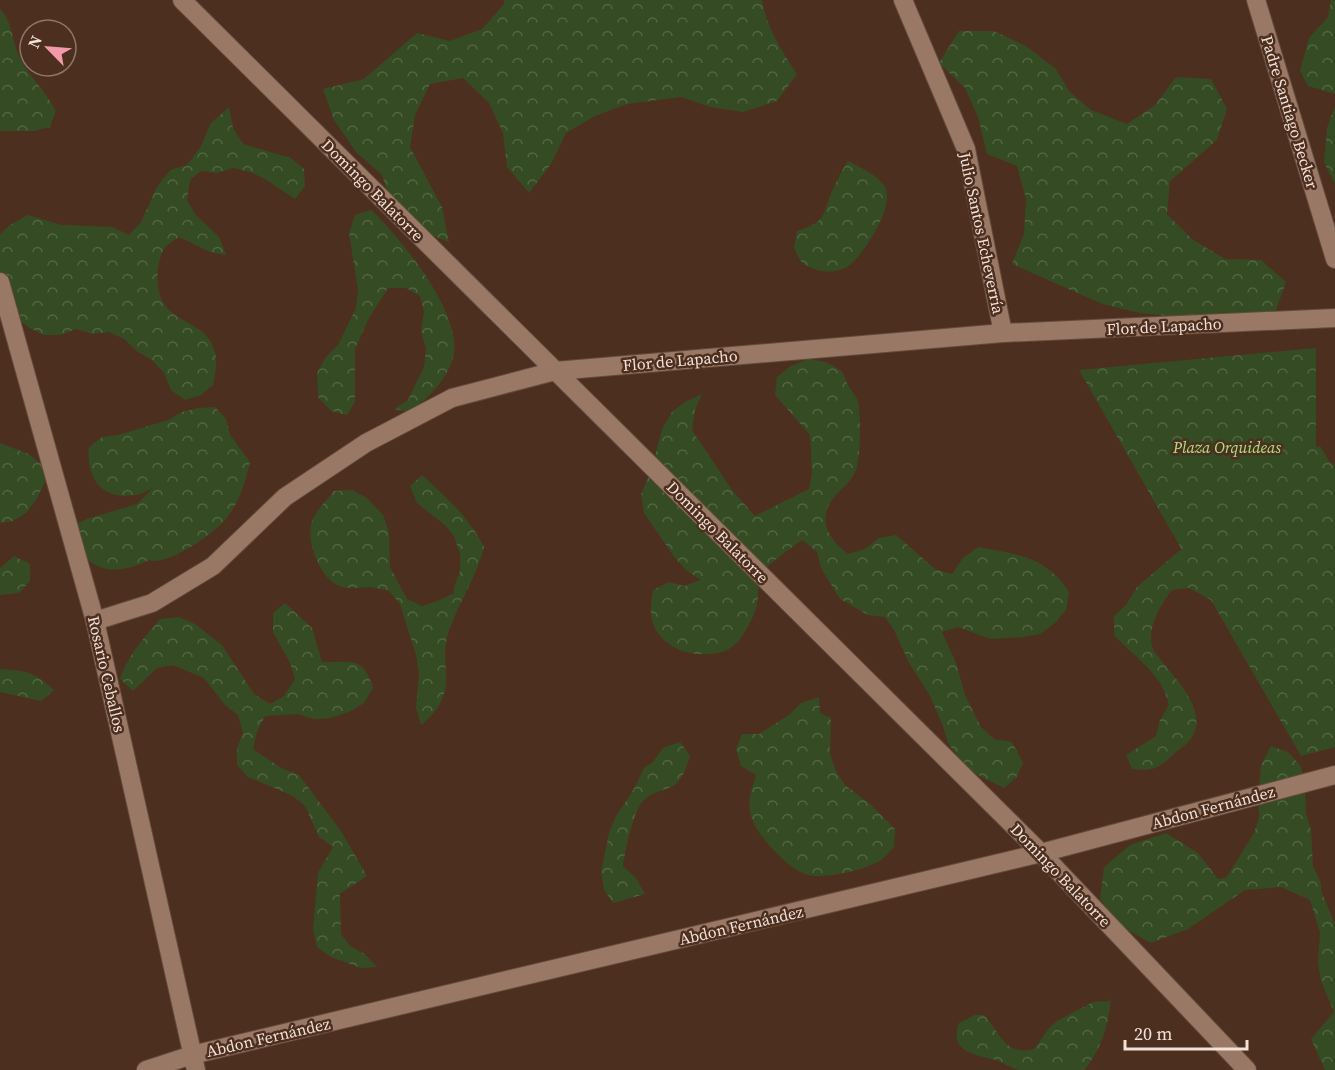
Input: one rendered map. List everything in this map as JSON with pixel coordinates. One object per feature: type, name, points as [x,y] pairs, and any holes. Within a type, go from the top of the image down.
[{"type":"street","name":"Domingo Balatorre","points":[[182,0],[1041,853],[1247,1070]]},
{"type":"street","name":"Julio Santos Echeverría","points":[[903,0],[966,149],[1003,333]]},
{"type":"street","name":"Padre Santiago Becker","points":[[1256,0],[1335,259]]},
{"type":"street","name":"Rosario Ceballos","points":[[0,282],[95,621],[194,1063]]},
{"type":"street","name":"Flor de Lapacho","points":[[95,621],[152,603],[213,566],[285,497],[366,443],[452,398],[555,371],[1003,333],[1335,318]]},
{"type":"street","name":"Abdon Fernández","points":[[146,1070],[194,1063],[1041,853],[1335,775]]},
{"type":"green space","points":[[504,0],[762,0],[771,29],[797,74],[777,101],[743,112],[710,107],[681,97],[627,104],[595,116],[566,133],[551,164],[529,193],[507,167],[503,133],[489,103],[463,78],[430,84],[415,115],[410,147],[442,207],[449,242],[418,230],[393,209],[382,175],[356,152],[334,120],[323,89],[364,79],[417,33],[450,41],[482,29],[504,4]]},
{"type":"green space","points":[[1331,0],[1335,0],[1335,94],[1308,86],[1300,71],[1309,38],[1328,17]]},
{"type":"green space","points":[[0,9],[9,22],[18,53],[18,78],[34,78],[56,111],[50,127],[34,131],[0,131]]},
{"type":"green space","points":[[959,31],[994,31],[1026,46],[1056,69],[1069,91],[1091,110],[1127,124],[1155,105],[1176,77],[1211,79],[1227,109],[1217,140],[1170,181],[1167,214],[1192,239],[1225,259],[1261,260],[1286,282],[1275,313],[1209,320],[1140,313],[1102,304],[1012,264],[1024,234],[1026,199],[1017,166],[987,154],[978,117],[965,88],[939,63]]},
{"type":"green space","points":[[1335,106],[1335,185],[1324,162],[1327,128]]},
{"type":"green space","points":[[229,107],[233,128],[243,144],[291,158],[304,169],[305,186],[295,199],[265,179],[233,168],[217,173],[201,171],[190,180],[187,200],[195,214],[219,237],[226,255],[210,252],[179,237],[165,247],[161,256],[157,280],[158,289],[169,310],[202,331],[212,343],[216,360],[213,385],[201,395],[185,400],[171,390],[164,373],[152,360],[138,352],[124,339],[109,332],[92,334],[76,329],[61,335],[43,335],[15,317],[0,299],[0,234],[10,225],[28,215],[61,225],[112,227],[129,235],[141,222],[157,187],[170,170],[187,165],[200,148],[211,123]]},
{"type":"green space","points":[[848,161],[882,182],[887,195],[882,217],[864,250],[846,268],[828,272],[809,267],[802,263],[794,248],[797,231],[822,217]]},
{"type":"green space","points":[[371,210],[413,258],[440,300],[454,341],[453,358],[441,381],[416,407],[410,412],[394,409],[408,400],[424,367],[426,348],[421,332],[424,312],[420,296],[406,288],[388,288],[369,318],[355,349],[355,402],[347,415],[331,411],[318,397],[317,373],[325,358],[338,345],[356,308],[358,290],[349,233],[355,215]]},
{"type":"green space","name":"Plaza Orquideas","points":[[1316,348],[1316,447],[1320,446],[1329,461],[1335,465],[1335,747],[1301,756],[1211,600],[1189,588],[1172,590],[1167,596],[1155,618],[1151,641],[1155,653],[1190,699],[1195,710],[1195,730],[1189,742],[1161,765],[1146,770],[1132,769],[1126,755],[1156,736],[1160,720],[1169,705],[1154,675],[1114,635],[1114,616],[1126,605],[1137,587],[1182,550],[1079,370]]},
{"type":"green space","points":[[809,359],[826,362],[842,371],[859,404],[860,432],[857,467],[850,480],[829,504],[825,521],[830,535],[841,548],[848,554],[865,549],[879,538],[896,535],[935,569],[952,574],[963,558],[978,547],[1006,552],[1041,564],[1060,580],[1069,592],[1066,610],[1055,623],[1040,634],[990,639],[958,627],[942,632],[956,663],[965,695],[981,727],[994,739],[1012,742],[1023,763],[1016,778],[1004,788],[968,770],[948,743],[929,694],[909,663],[894,630],[885,617],[868,615],[840,599],[821,568],[817,552],[802,540],[763,572],[752,619],[738,641],[726,651],[709,654],[686,652],[665,641],[654,626],[651,609],[653,590],[669,582],[684,586],[701,580],[687,571],[675,558],[644,513],[641,495],[653,464],[662,429],[672,412],[685,402],[702,394],[695,410],[692,430],[732,490],[755,516],[809,489],[812,472],[810,435],[775,395],[777,377],[791,366]]},
{"type":"green space","points":[[215,407],[226,419],[230,435],[250,462],[242,490],[229,515],[204,538],[168,558],[157,561],[149,560],[117,570],[93,564],[81,551],[71,527],[87,519],[137,504],[152,489],[137,495],[123,496],[105,490],[98,485],[90,469],[89,447],[102,437],[118,435],[168,420],[182,412]]},
{"type":"green space","points":[[0,443],[29,454],[43,466],[45,482],[26,513],[13,521],[0,523]]},
{"type":"green space","points":[[422,475],[464,517],[484,547],[446,642],[446,678],[442,700],[421,725],[416,708],[419,673],[416,655],[400,604],[389,591],[371,587],[347,588],[332,582],[316,558],[312,548],[310,529],[316,513],[334,491],[352,490],[367,498],[383,515],[389,532],[390,567],[407,599],[422,606],[438,601],[454,593],[460,571],[460,554],[454,536],[445,525],[417,503],[410,486]]},
{"type":"green space","points":[[14,556],[30,564],[30,581],[19,593],[0,595],[0,568]]},
{"type":"green space","points":[[285,603],[312,628],[322,662],[355,663],[365,670],[373,688],[364,703],[349,712],[331,718],[314,719],[298,714],[265,716],[257,732],[253,749],[283,769],[299,775],[341,831],[367,876],[340,894],[341,934],[350,946],[365,954],[377,967],[361,968],[331,957],[317,947],[313,929],[318,873],[333,847],[319,837],[305,806],[293,796],[248,777],[237,765],[237,748],[243,733],[238,715],[225,705],[204,678],[173,665],[157,668],[133,691],[120,679],[132,654],[160,619],[179,617],[195,624],[222,645],[254,694],[270,704],[284,696],[295,679],[290,663],[273,632],[273,613]]},
{"type":"green space","points":[[0,669],[29,673],[54,690],[41,701],[0,692]]},
{"type":"green space","points":[[819,697],[820,713],[831,718],[830,754],[836,771],[845,785],[871,805],[895,829],[894,847],[881,860],[846,873],[825,876],[800,872],[782,858],[764,839],[752,820],[750,812],[751,793],[756,775],[741,766],[736,749],[742,734],[759,734],[789,715],[801,703]]},
{"type":"green space","points":[[680,742],[690,756],[684,774],[675,785],[645,799],[637,811],[628,840],[623,866],[636,878],[645,894],[613,903],[604,890],[601,872],[609,833],[615,818],[644,768],[653,762],[663,748]]},
{"type":"green space","points":[[1271,746],[1288,752],[1300,765],[1305,781],[1306,813],[1311,830],[1313,866],[1335,924],[1335,1070],[1325,1070],[1311,1039],[1334,1012],[1321,981],[1318,963],[1320,932],[1310,900],[1281,887],[1245,890],[1188,929],[1151,943],[1122,927],[1100,899],[1104,867],[1130,845],[1166,833],[1198,853],[1218,879],[1226,878],[1254,833],[1259,817],[1261,765]]},
{"type":"green space","points":[[1111,998],[1103,1036],[1084,1070],[1019,1070],[966,1051],[957,1041],[959,1023],[975,1015],[984,1015],[1010,1046],[1024,1051],[1034,1049],[1057,1021],[1093,1002],[1109,1001]]}]
